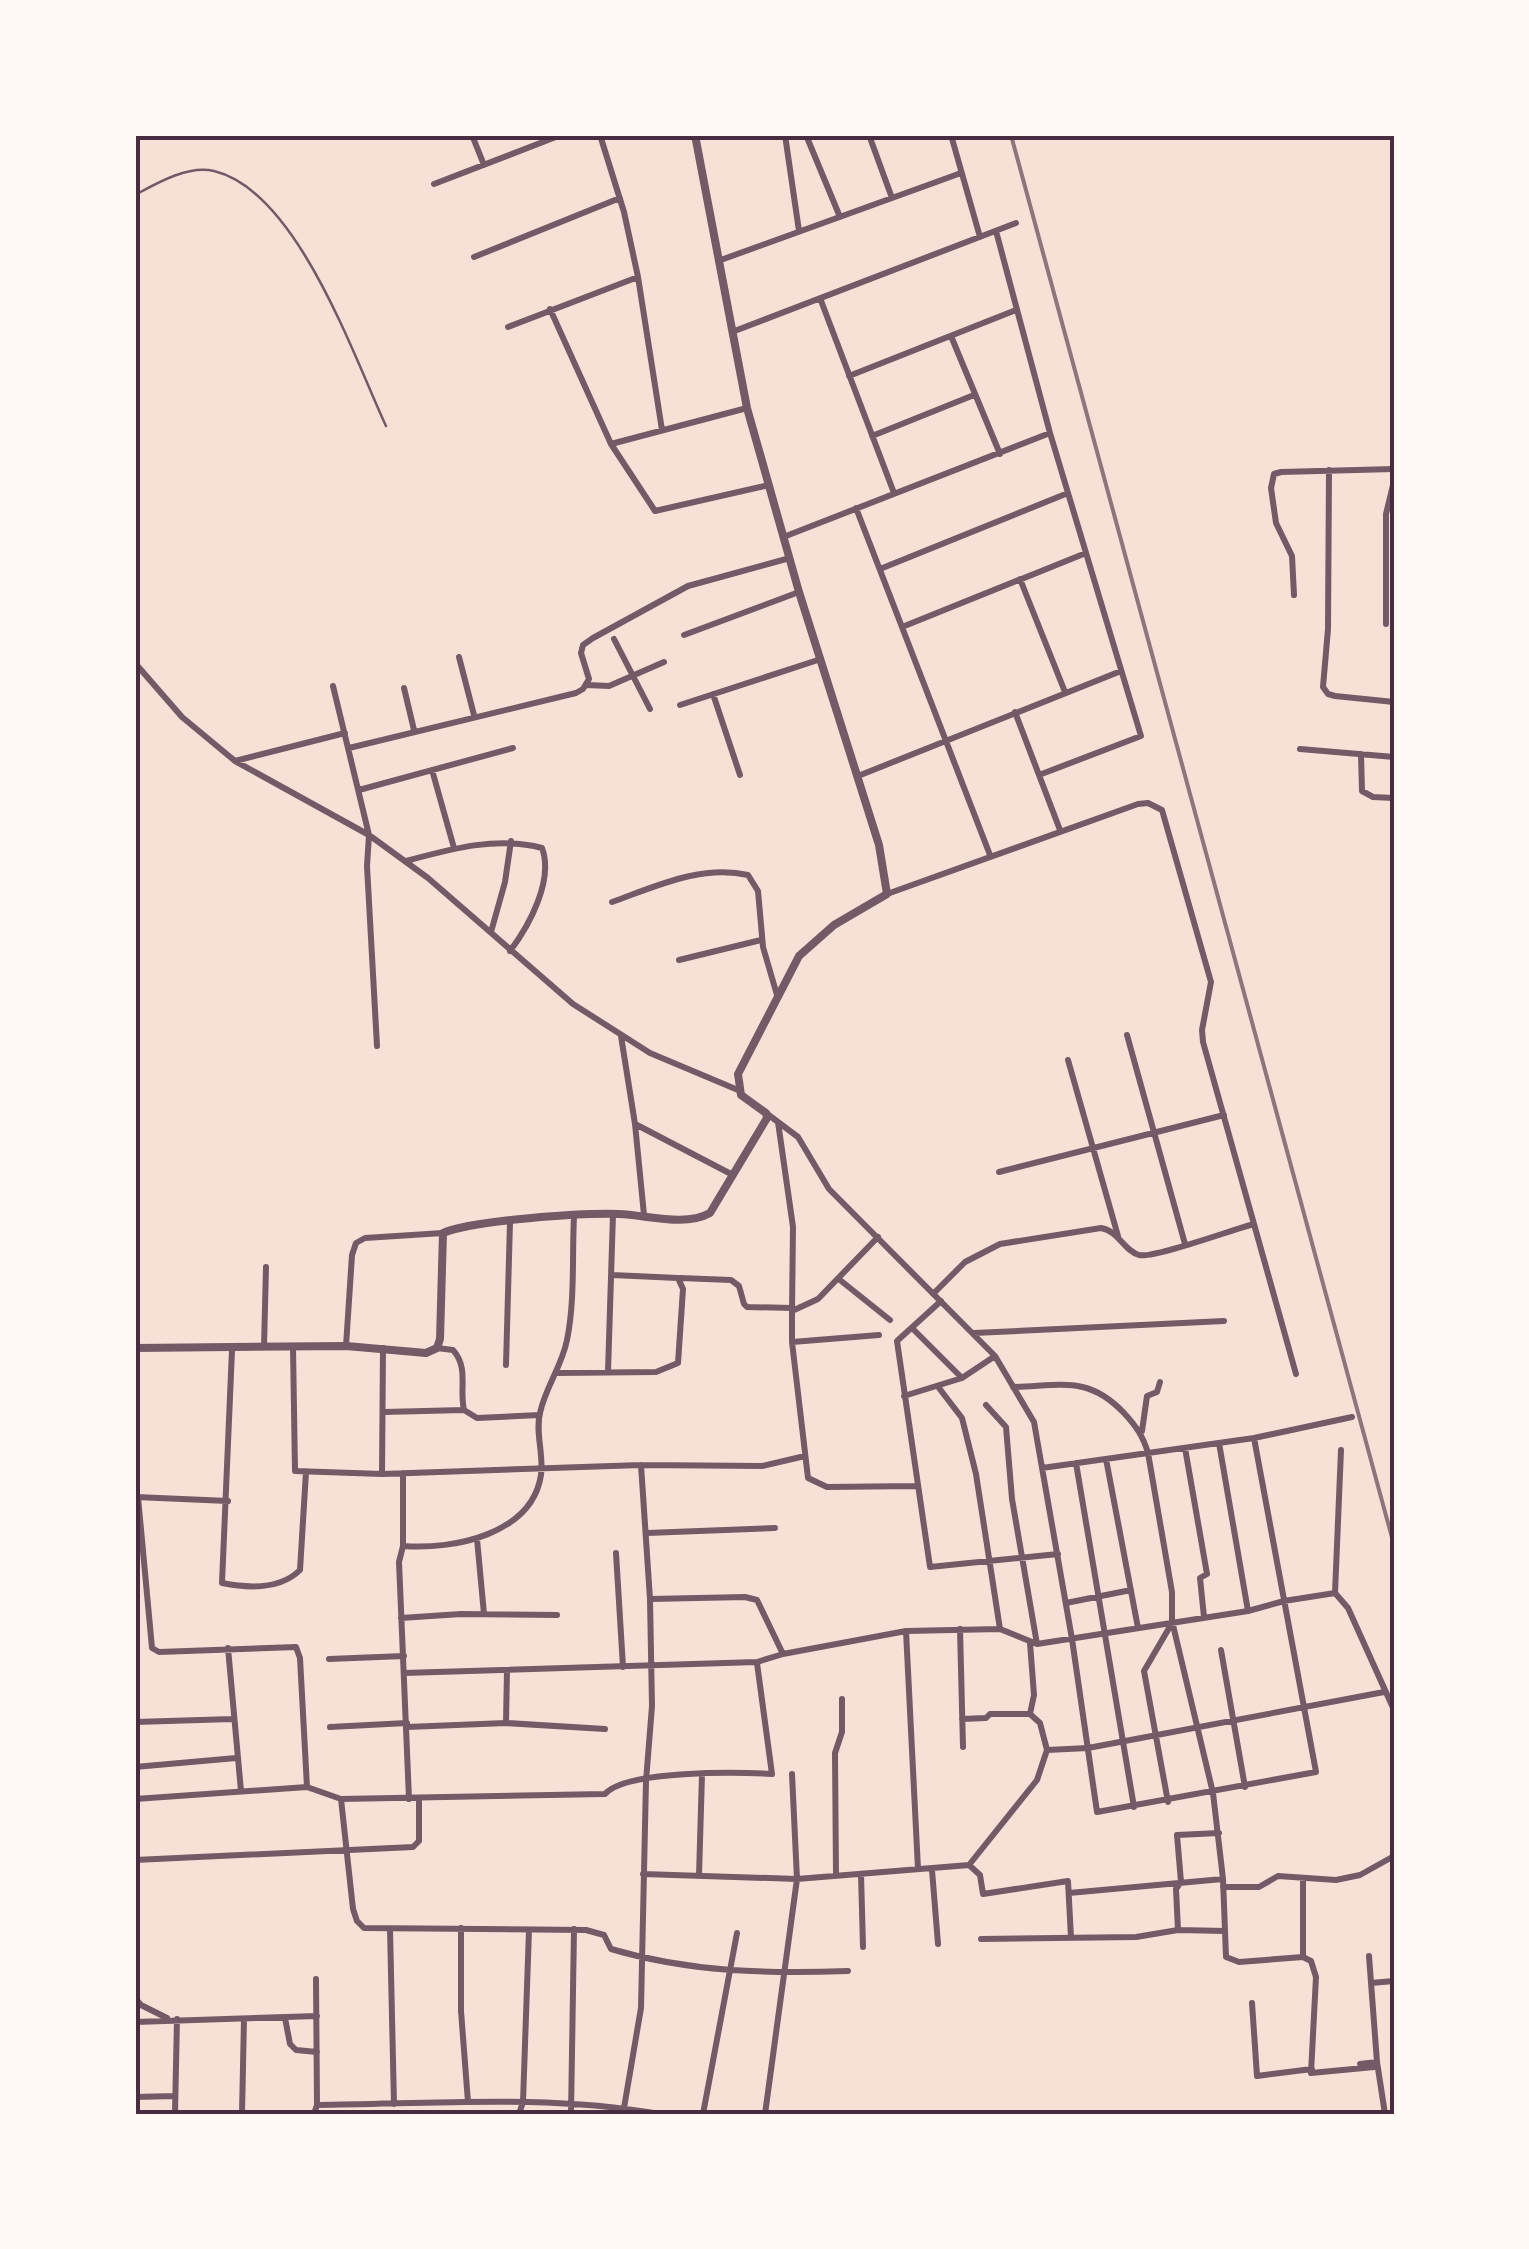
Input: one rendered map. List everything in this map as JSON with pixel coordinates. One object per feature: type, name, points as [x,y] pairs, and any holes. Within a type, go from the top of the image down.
[{"type":"street","points":[[472,135],[484,165]]},
{"type":"street","points":[[434,184],[561,135]]},
{"type":"street","points":[[600,135],[620,198],[638,277],[662,430]]},
{"type":"street","points":[[696,135],[747,408],[879,845],[887,894]]},
{"type":"street","points":[[785,135],[800,232]]},
{"type":"street","points":[[806,135],[840,217]]},
{"type":"street","points":[[869,135],[892,198]]},
{"type":"street","points":[[951,135],[980,237]]},
{"type":"street","points":[[718,261],[960,173]]},
{"type":"street","points":[[474,258],[620,198]]},
{"type":"street","points":[[730,332],[1016,223]]},
{"type":"street","points":[[996,230],[1050,433],[1141,736],[1039,775]]},
{"type":"street","points":[[508,327],[638,277]]},
{"type":"street","points":[[820,298],[894,494]]},
{"type":"street","points":[[550,310],[611,444],[655,511],[769,485]]},
{"type":"street","points":[[849,376],[1016,310]]},
{"type":"street","points":[[951,336],[1000,454]]},
{"type":"street","points":[[872,436],[974,394]]},
{"type":"street","points":[[611,444],[747,408]]},
{"type":"street","points":[[786,536],[1050,433]]},
{"type":"street","points":[[1294,595],[1292,556],[1278,532],[1272,479],[1281,472],[1394,469]]},
{"type":"street","points":[[1329,470],[1328,629],[1323,686],[1335,696],[1394,702]]},
{"type":"street","points":[[1386,624],[1386,514],[1394,480]]},
{"type":"street","points":[[880,569],[1068,493]]},
{"type":"street","points":[[856,508],[990,856]]},
{"type":"street","points":[[902,627],[1086,552]]},
{"type":"street","points":[[349,748],[576,693],[589,679],[581,653],[583,645],[593,638],[688,586],[790,558]]},
{"type":"street","points":[[1020,579],[1065,692]]},
{"type":"street","points":[[684,635],[800,592]]},
{"type":"street","points":[[614,638],[650,708]]},
{"type":"street","points":[[459,657],[474,715]]},
{"type":"street","points":[[680,704],[822,658]]},
{"type":"street","points":[[587,685],[603,687],[664,662]]},
{"type":"street","points":[[135,663],[182,717],[234,761],[369,835],[574,1004],[650,1053],[738,1090],[798,1137],[829,1189],[995,1356],[1034,1422],[1097,1812],[1213,1794],[1316,1772],[1254,1438]]},
{"type":"street","points":[[858,776],[1122,671]]},
{"type":"street","points":[[334,686],[369,835],[367,866],[377,1046]]},
{"type":"street","points":[[404,688],[414,730]]},
{"type":"street","points":[[714,694],[740,775]]},
{"type":"street","points":[[1015,712],[1060,830]]},
{"type":"street","points":[[234,761],[345,733]]},
{"type":"street","points":[[358,790],[513,748]]},
{"type":"street","points":[[1300,749],[1394,757]]},
{"type":"street","points":[[1360,754],[1362,790],[1373,797],[1394,798]]},
{"type":"street","points":[[432,770],[454,848]]},
{"type":"street","points":[[738,1090],[741,1065],[778,995],[799,956],[822,933],[887,894],[1060,830],[1138,804],[1148,803],[1162,810],[1211,982],[1203,1042],[1296,1374]]},
{"type":"street","points":[[404,861],[454,848],[511,842],[542,848],[546,857],[532,917],[510,950]]},
{"type":"street","points":[[491,932],[511,842]]},
{"type":"street","points":[[612,902],[690,876],[748,875],[758,891],[761,940],[778,995]]},
{"type":"street","points":[[679,960],[761,940]]},
{"type":"street","points":[[621,1034],[636,1124],[644,1215]]},
{"type":"street","points":[[1127,1036],[1184,1244]]},
{"type":"street","points":[[1068,1060],[1118,1236],[1130,1251],[1149,1256],[1254,1224]]},
{"type":"street","points":[[346,1346],[352,1255],[356,1244],[365,1238],[442,1233],[574,1216],[700,1219],[718,1206],[767,1118],[766,1113]]},
{"type":"street","points":[[998,1172],[1224,1115]]},
{"type":"street","points":[[778,1121],[793,1226],[792,1342],[808,1478],[827,1488],[916,1486]]},
{"type":"street","points":[[636,1124],[733,1175]]},
{"type":"street","points":[[608,1372],[613,1214]]},
{"type":"street","points":[[404,1546],[426,1548],[478,1538],[522,1515],[538,1489],[542,1469],[539,1415],[567,1342],[574,1216]]},
{"type":"street","points":[[506,1364],[510,1222]]},
{"type":"street","points":[[934,1294],[964,1262],[1000,1244],[1102,1228],[1118,1236]]},
{"type":"street","points":[[437,1348],[442,1233]]},
{"type":"street","points":[[612,1275],[731,1280],[739,1286],[748,1307],[792,1309],[818,1299],[878,1238]]},
{"type":"street","points":[[264,1347],[266,1267]]},
{"type":"street","points":[[556,1372],[665,1371],[678,1363],[682,1288],[678,1278]]},
{"type":"street","points":[[840,1280],[890,1320]]},
{"type":"street","points":[[941,1301],[897,1342],[930,1567],[1058,1554]]},
{"type":"street","points":[[972,1333],[1224,1320]]},
{"type":"street","points":[[912,1328],[962,1378]]},
{"type":"street","points":[[792,1342],[879,1335]]},
{"type":"street","points":[[135,1348],[346,1346],[426,1353],[437,1348],[453,1350],[464,1373],[464,1410]]},
{"type":"street","points":[[293,1347],[295,1471],[382,1474],[642,1465],[762,1466],[806,1456]]},
{"type":"street","points":[[382,1474],[383,1348]]},
{"type":"street","points":[[232,1350],[222,1582],[272,1585],[300,1570],[306,1472]]},
{"type":"street","points":[[904,1396],[962,1378],[995,1356]]},
{"type":"street","points":[[1141,1432],[1147,1396],[1157,1392],[1160,1382]]},
{"type":"street","points":[[1014,1388],[1082,1385],[1098,1390],[1141,1432],[1172,1592],[1172,1622],[1213,1794],[1226,1956],[1232,1961],[1303,1957],[1311,1961],[1316,1977],[1314,2069]]},
{"type":"street","points":[[939,1388],[962,1418],[976,1474],[1000,1629]]},
{"type":"street","points":[[986,1405],[1006,1427],[1012,1499],[1034,1643],[1030,1714]]},
{"type":"street","points":[[384,1412],[464,1410],[478,1418],[539,1415]]},
{"type":"street","points":[[1042,1468],[1254,1438],[1352,1417]]},
{"type":"street","points":[[1219,1443],[1248,1610]]},
{"type":"street","points":[[1184,1448],[1207,1574],[1200,1578],[1204,1617]]},
{"type":"street","points":[[1341,1450],[1335,1593],[1348,1608],[1394,1710]]},
{"type":"street","points":[[1106,1459],[1138,1628]]},
{"type":"street","points":[[1076,1463],[1134,1807]]},
{"type":"street","points":[[624,2108],[641,2008],[653,1666],[642,1465]]},
{"type":"street","points":[[402,1473],[404,1546],[399,1562],[409,1799]]},
{"type":"street","points":[[228,1501],[136,1497],[152,1648],[159,1652],[296,1647],[300,1658],[306,1787]]},
{"type":"street","points":[[647,1533],[774,1528]]},
{"type":"street","points":[[478,1538],[484,1614]]},
{"type":"street","points":[[616,1553],[623,1667]]},
{"type":"street","points":[[1066,1603],[1131,1590]]},
{"type":"street","points":[[404,1673],[757,1662],[906,1630],[1000,1629],[1034,1643],[1335,1593]]},
{"type":"street","points":[[650,1599],[745,1596],[757,1600],[784,1654]]},
{"type":"street","points":[[401,1618],[557,1615]]},
{"type":"street","points":[[1168,1802],[1144,1671],[1172,1622]]},
{"type":"street","points":[[960,1629],[963,1748]]},
{"type":"street","points":[[906,1630],[918,1870]]},
{"type":"street","points":[[228,1648],[241,1791]]},
{"type":"street","points":[[1221,1650],[1245,1787]]},
{"type":"street","points":[[329,1659],[404,1656]]},
{"type":"street","points":[[135,1799],[306,1787],[341,1799],[605,1794],[614,1784],[680,1774],[772,1774],[757,1662]]},
{"type":"street","points":[[506,1670],[506,1723]]},
{"type":"street","points":[[1046,1750],[1088,1748],[1384,1692]]},
{"type":"street","points":[[836,1875],[835,1753],[842,1732],[842,1699]]},
{"type":"street","points":[[644,1874],[797,1879],[969,1865],[1037,1780],[1046,1750],[1040,1724],[1030,1714],[990,1714],[986,1718],[962,1720]]},
{"type":"street","points":[[135,1722],[233,1719]]},
{"type":"street","points":[[330,1727],[506,1723],[606,1729]]},
{"type":"street","points":[[135,1767],[236,1758]]},
{"type":"street","points":[[698,1876],[702,1774]]},
{"type":"street","points":[[766,2114],[797,1879],[792,1774]]},
{"type":"street","points":[[341,1799],[356,1921],[364,1928],[574,1930],[604,1935],[611,1949],[644,1959],[730,1972],[848,1971]]},
{"type":"street","points":[[135,1860],[416,1846],[419,1799]]},
{"type":"street","points":[[1178,1930],[1176,1889],[1181,1882],[1177,1835],[1219,1833]]},
{"type":"street","points":[[1069,1893],[1181,1882],[1259,1888],[1278,1876],[1342,1879],[1360,1875],[1394,1856]]},
{"type":"street","points":[[969,1865],[980,1876],[983,1894],[1068,1881],[1071,1938]]},
{"type":"street","points":[[932,1870],[938,1944]]},
{"type":"street","points":[[861,1874],[863,1946]]},
{"type":"street","points":[[1303,1879],[1303,1957]]},
{"type":"street","points":[[461,1928],[461,2010],[468,2102]]},
{"type":"street","points":[[390,1930],[394,2104]]},
{"type":"street","points":[[520,2114],[529,1930]]},
{"type":"street","points":[[571,2110],[574,1930]]},
{"type":"street","points":[[980,1939],[1136,1937],[1178,1930],[1225,1931]]},
{"type":"street","points":[[703,2114],[737,1933]]},
{"type":"street","points":[[1369,1956],[1375,2064],[1386,2114]]},
{"type":"street","points":[[314,2114],[318,2052],[316,1979]]},
{"type":"street","points":[[1371,1983],[1394,1981]]},
{"type":"street","points":[[135,1998],[141,2005],[172,2019]]},
{"type":"street","points":[[1252,2003],[1257,2076],[1375,2064]]},
{"type":"street","points":[[135,2022],[317,2016]]},
{"type":"street","points":[[284,2018],[290,2044],[296,2050],[318,2052]]},
{"type":"street","points":[[172,2019],[175,2114]]},
{"type":"street","points":[[242,2114],[244,2020]]},
{"type":"street","points":[[135,2096],[176,2096]]},
{"type":"street","points":[[317,2105],[523,2102],[571,2110],[624,2108],[659,2114]]},
{"type":"lane","points":[[135,195],[198,170],[214,171],[251,191],[275,214],[308,260],[386,426]]},
{"type":"railway","points":[[1011,135],[1394,1545]]}]
